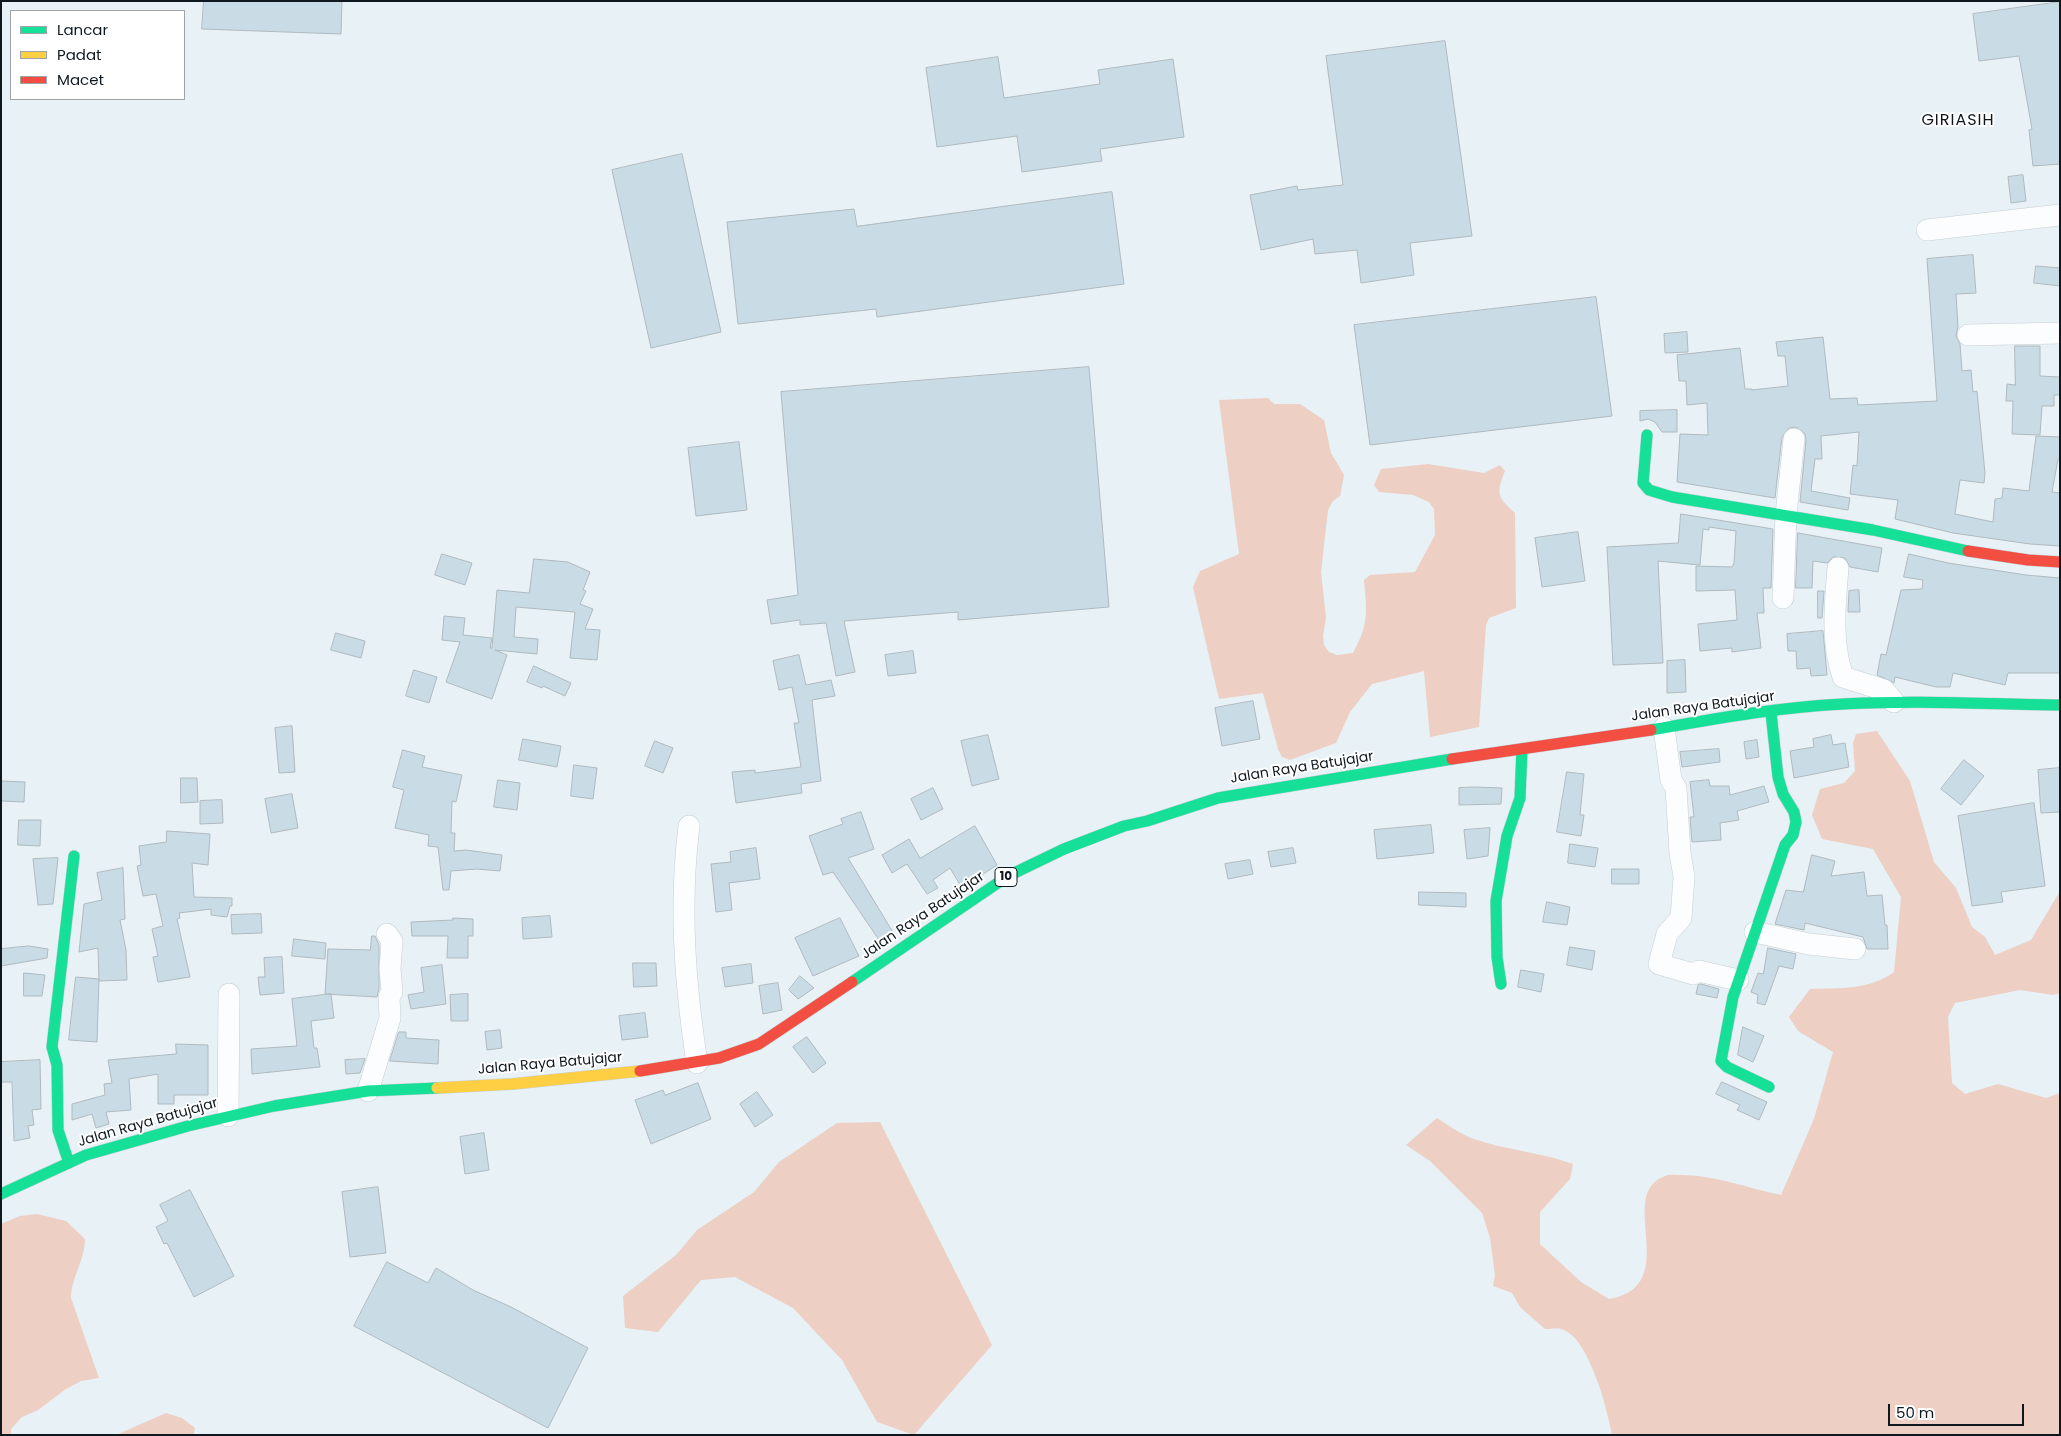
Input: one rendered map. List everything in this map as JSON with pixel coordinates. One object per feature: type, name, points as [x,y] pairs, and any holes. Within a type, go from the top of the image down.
[{"type":"main road","points":[[1647,435],[1644,483],[1649,490],[1672,497],[1786,514],[1873,530],[1950,548],[2028,560],[2060,562]]},
{"type":"main road","name":"Jalan Raya Batujajar","points":[[1,1194],[86,1155],[228,1116],[368,1091],[512,1084],[697,1064],[719,1058],[759,1044],[1008,876],[1064,849],[1124,826],[1147,822],[1218,798],[1360,775],[1414,764],[1841,704],[1894,702],[2060,705]]},
{"type":"main road","points":[[1769,1087],[1727,1067],[1721,1061],[1738,980],[1785,845],[1794,837],[1797,823],[1793,806],[1783,795],[1770,713]]},
{"type":"main road","points":[[1501,984],[1497,950],[1496,901],[1507,836],[1520,798],[1522,749]]},
{"type":"main road","points":[[69,1163],[58,1141],[56,1119],[58,1067],[57,1058],[52,1048],[74,856]]},
{"type":"street","points":[[1927,230],[2060,215]]},
{"type":"street","points":[[1968,335],[2060,333]]},
{"type":"street","points":[[1783,598],[1786,514],[1794,439]]},
{"type":"street","points":[[1838,568],[1836,644],[1837,659],[1843,677],[1884,690],[1894,702]]},
{"type":"street","points":[[1664,728],[1671,780],[1676,788],[1680,853],[1684,877],[1680,918],[1667,934],[1658,964],[1693,974],[1699,971],[1738,980]]},
{"type":"street","points":[[689,826],[684,886],[683,952],[697,1064]]},
{"type":"street","points":[[1755,932],[1809,944],[1855,949]]},
{"type":"street","points":[[368,1091],[390,1018],[388,997],[392,992],[392,941],[387,934]]},
{"type":"street","points":[[228,994],[228,1116]]},
{"type":"shaded area","points":[[1268,398],[1274,404],[1300,404],[1324,420],[1331,453],[1344,475],[1340,496],[1333,501],[1328,510],[1321,572],[1326,618],[1323,636],[1324,645],[1329,652],[1337,655],[1353,653],[1362,634],[1366,618],[1364,580],[1370,575],[1415,572],[1435,535],[1434,509],[1429,502],[1413,495],[1379,492],[1374,485],[1381,469],[1428,464],[1484,473],[1500,465],[1505,471],[1499,490],[1505,503],[1515,513],[1516,608],[1489,618],[1486,625],[1479,727],[1430,737],[1424,671],[1372,684],[1350,712],[1336,743],[1290,760],[1282,757],[1278,749],[1263,693],[1219,699],[1193,587],[1200,571],[1239,554],[1219,400]]},
{"type":"shaded area","points":[[1877,731],[1910,781],[1934,862],[1956,888],[1972,927],[1985,937],[1995,955],[2031,940],[2060,891],[2060,993],[2053,995],[2020,990],[1955,1003],[1948,1017],[1952,1083],[1965,1094],[1998,1084],[2046,1098],[2060,1093],[2060,1435],[1612,1435],[1595,1375],[1580,1345],[1571,1334],[1561,1329],[1545,1329],[1520,1307],[1512,1293],[1493,1286],[1495,1275],[1490,1238],[1482,1213],[1430,1161],[1406,1145],[1437,1118],[1471,1138],[1573,1164],[1570,1179],[1540,1212],[1540,1244],[1581,1282],[1609,1299],[1631,1291],[1643,1277],[1647,1259],[1645,1201],[1651,1186],[1665,1176],[1706,1177],[1781,1195],[1814,1119],[1833,1052],[1798,1031],[1789,1017],[1810,989],[1865,985],[1885,978],[1894,972],[1901,897],[1873,849],[1822,839],[1812,815],[1820,789],[1844,783],[1855,771],[1853,743],[1856,734]]},
{"type":"shaded area","points":[[880,1122],[992,1345],[914,1435],[877,1422],[842,1360],[793,1308],[735,1277],[701,1280],[658,1332],[625,1328],[623,1296],[676,1255],[697,1230],[754,1192],[779,1162],[837,1123]]},
{"type":"shaded area","points":[[37,1214],[66,1221],[85,1239],[83,1254],[73,1283],[71,1298],[99,1378],[81,1381],[66,1389],[38,1410],[22,1417],[11,1429],[11,1435],[1,1435],[1,1224],[20,1216]]},
{"type":"shaded area","points":[[166,1413],[182,1418],[195,1428],[194,1435],[116,1435]]},
{"type":"building","points":[[204,1],[342,1],[341,34],[202,29]]},
{"type":"building","points":[[2060,2],[2060,164],[2033,166],[2029,130],[2032,129],[2019,56],[1979,61],[1973,14]]},
{"type":"building","points":[[1445,41],[1472,236],[1410,243],[1414,275],[1361,283],[1357,250],[1315,254],[1313,239],[1261,250],[1250,195],[1297,186],[1298,190],[1343,185],[1326,56]]},
{"type":"building","points":[[998,57],[1004,98],[1100,84],[1098,70],[1173,59],[1184,137],[1100,149],[1102,161],[1022,172],[1017,136],[937,147],[926,68]]},
{"type":"building","points":[[682,154],[721,332],[651,348],[612,170]]},
{"type":"building","points":[[2023,175],[2026,201],[2011,203],[2008,177]]},
{"type":"building","points":[[1112,192],[1124,284],[877,317],[876,309],[738,324],[727,222],[854,209],[857,226]]},
{"type":"building","points":[[1973,255],[1976,293],[1956,294],[1958,327],[1956,336],[1960,344],[1962,371],[1971,370],[1973,392],[1977,391],[1985,473],[1984,483],[1960,480],[1955,514],[1993,522],[1995,499],[2002,498],[2003,488],[2029,491],[2036,436],[2060,437],[2060,459],[2058,459],[2052,492],[2060,493],[2060,546],[2030,544],[1953,533],[1895,519],[1898,500],[1850,494],[1853,465],[1857,466],[1859,432],[1821,436],[1822,459],[1815,459],[1811,491],[1850,498],[1848,510],[1800,502],[1806,440],[1805,434],[1796,427],[1789,428],[1782,437],[1775,498],[1677,482],[1680,434],[1708,435],[1707,403],[1687,405],[1686,381],[1679,381],[1677,355],[1740,348],[1745,389],[1788,386],[1785,356],[1778,356],[1776,342],[1823,337],[1830,399],[1857,398],[1858,405],[1937,401],[1927,259]]},
{"type":"building","points":[[2036,266],[2060,268],[2060,286],[2034,283]]},
{"type":"building","points":[[1596,297],[1612,416],[1370,445],[1354,325]]},
{"type":"building","points":[[1687,332],[1688,352],[1665,353],[1664,334]]},
{"type":"building","points":[[2015,346],[2040,346],[2040,376],[2060,377],[2060,395],[2054,395],[2054,406],[2042,406],[2040,435],[2012,434],[2013,401],[2006,401],[2007,384],[2015,385]]},
{"type":"building","points":[[1089,367],[1109,607],[958,620],[958,612],[844,621],[855,672],[836,676],[826,623],[800,625],[800,620],[771,624],[767,600],[798,595],[781,392]]},
{"type":"building","points":[[1677,410],[1677,432],[1662,432],[1655,422],[1648,419],[1640,421],[1640,411]]},
{"type":"building","points":[[739,442],[747,510],[696,516],[688,448]]},
{"type":"building","points":[[1681,514],[1773,529],[1771,588],[1763,588],[1764,613],[1757,613],[1761,648],[1732,652],[1732,648],[1700,651],[1698,624],[1737,620],[1735,590],[1696,591],[1696,566],[1732,567],[1734,563],[1736,531],[1709,527],[1709,530],[1703,529],[1700,565],[1658,561],[1663,663],[1613,665],[1607,547],[1678,543]]},
{"type":"building","points":[[1578,532],[1585,581],[1542,587],[1535,538]]},
{"type":"building","points":[[1798,533],[1882,548],[1878,572],[1850,567],[1845,558],[1833,557],[1827,563],[1813,561],[1812,588],[1796,588]]},
{"type":"building","points":[[442,554],[472,563],[465,585],[435,575]]},
{"type":"building","points":[[1909,554],[1948,563],[2026,575],[2060,578],[2060,673],[2008,673],[2005,685],[1953,673],[1950,687],[1936,687],[1895,677],[1894,683],[1877,675],[1881,654],[1886,655],[1901,590],[1922,589],[1923,580],[1904,577]]},
{"type":"building","points":[[534,559],[568,562],[590,572],[583,590],[586,591],[580,604],[593,609],[585,629],[600,630],[597,660],[570,658],[575,612],[516,607],[514,637],[538,639],[537,654],[495,650],[507,655],[492,699],[446,682],[460,642],[442,640],[444,616],[465,618],[463,635],[492,638],[490,648],[492,648],[497,590],[529,593]]},
{"type":"building","points":[[1859,590],[1860,612],[1848,612],[1849,591]]},
{"type":"building","points":[[1818,591],[1824,591],[1822,618],[1818,618]]},
{"type":"building","points":[[1823,631],[1827,675],[1811,676],[1810,668],[1797,669],[1796,651],[1788,651],[1787,634]]},
{"type":"building","points":[[336,633],[365,641],[361,658],[331,650]]},
{"type":"building","points":[[913,651],[916,673],[888,676],[885,655]]},
{"type":"building","points":[[799,655],[806,685],[831,680],[835,696],[812,700],[821,781],[801,784],[802,793],[736,803],[732,772],[755,770],[755,773],[801,767],[794,723],[799,723],[792,687],[779,690],[773,661]]},
{"type":"building","points":[[1685,660],[1686,692],[1667,693],[1667,661]]},
{"type":"building","points":[[534,666],[571,683],[565,696],[543,686],[542,688],[527,682]]},
{"type":"building","points":[[414,670],[437,677],[429,703],[406,696]]},
{"type":"building","points":[[1253,701],[1260,739],[1222,746],[1215,708]]},
{"type":"building","points":[[292,726],[295,772],[279,773],[275,728]]},
{"type":"building","points":[[988,735],[999,779],[972,786],[961,741]]},
{"type":"building","points":[[1831,735],[1833,745],[1845,743],[1849,767],[1794,778],[1790,751],[1814,747],[1813,739]]},
{"type":"building","points":[[523,739],[561,746],[557,767],[519,760]]},
{"type":"building","points":[[1757,740],[1759,757],[1746,759],[1744,742]]},
{"type":"building","points":[[655,741],[673,748],[663,773],[645,766]]},
{"type":"building","points":[[1719,749],[1720,762],[1682,767],[1680,752]]},
{"type":"building","points":[[403,750],[425,756],[422,767],[462,775],[456,802],[452,801],[451,833],[455,833],[454,851],[466,850],[502,855],[500,871],[477,869],[451,871],[449,890],[443,890],[438,847],[428,846],[429,835],[395,828],[404,790],[393,787]]},
{"type":"building","points":[[1964,760],[1984,776],[1961,805],[1941,789]]},
{"type":"building","points":[[574,765],[597,768],[593,799],[571,796]]},
{"type":"building","points":[[2060,768],[2060,812],[2041,813],[2038,770]]},
{"type":"building","points":[[1567,772],[1584,774],[1580,815],[1584,815],[1581,836],[1557,832]]},
{"type":"building","points":[[181,778],[197,778],[198,802],[181,803]]},
{"type":"building","points":[[498,780],[520,783],[517,810],[494,807]]},
{"type":"building","points":[[1709,780],[1710,786],[1729,786],[1730,795],[1764,786],[1769,802],[1737,811],[1739,820],[1720,823],[1721,840],[1692,842],[1690,817],[1694,817],[1690,782]]},
{"type":"building","points":[[1,781],[25,782],[24,802],[1,801]]},
{"type":"building","points":[[933,788],[943,809],[921,820],[911,799]]},
{"type":"building","points":[[1459,788],[1502,788],[1501,804],[1459,805]]},
{"type":"building","points":[[292,794],[298,828],[271,833],[265,799]]},
{"type":"building","points":[[222,800],[223,823],[200,824],[200,801]]},
{"type":"building","points":[[2034,803],[2045,886],[2001,892],[2003,902],[1972,906],[1958,816]]},
{"type":"building","points":[[861,812],[874,849],[848,858],[894,934],[881,943],[833,872],[823,875],[809,836],[843,824],[841,819]]},
{"type":"building","points":[[19,820],[41,820],[40,846],[18,845]]},
{"type":"building","points":[[1431,825],[1434,853],[1377,859],[1374,830]]},
{"type":"building","points":[[975,826],[997,865],[962,888],[950,868],[933,880],[938,888],[927,894],[907,864],[892,873],[882,855],[909,839],[920,858]]},
{"type":"building","points":[[1490,828],[1488,856],[1467,859],[1464,830]]},
{"type":"building","points":[[167,831],[210,834],[208,865],[192,863],[194,897],[232,898],[232,906],[230,906],[227,917],[211,915],[211,909],[179,913],[180,918],[177,919],[190,977],[158,982],[153,957],[158,956],[152,929],[163,926],[156,894],[143,896],[137,866],[141,865],[139,846],[166,842]]},
{"type":"building","points":[[1570,844],[1598,848],[1595,867],[1568,863]]},
{"type":"building","points":[[756,848],[760,879],[729,883],[732,910],[716,912],[711,864],[731,862],[730,852]]},
{"type":"building","points":[[1293,848],[1296,863],[1271,867],[1268,852]]},
{"type":"building","points":[[1812,855],[1835,861],[1831,876],[1864,872],[1867,896],[1882,895],[1885,925],[1887,925],[1888,949],[1867,949],[1863,937],[1805,923],[1804,930],[1775,924],[1786,890],[1803,892]]},
{"type":"building","points":[[58,858],[53,904],[38,905],[33,859]]},
{"type":"building","points":[[1250,860],[1253,874],[1228,879],[1225,864]]},
{"type":"building","points":[[123,868],[125,919],[120,920],[126,950],[127,980],[99,981],[98,948],[79,952],[84,904],[102,900],[97,873]]},
{"type":"building","points":[[1612,869],[1639,869],[1639,884],[1612,884]]},
{"type":"building","points":[[1419,892],[1466,893],[1466,907],[1419,905]]},
{"type":"building","points":[[1547,902],[1570,907],[1567,925],[1543,922]]},
{"type":"building","points":[[261,914],[262,933],[232,934],[231,915]]},
{"type":"building","points":[[550,916],[552,937],[523,939],[522,918]]},
{"type":"building","points":[[453,918],[473,919],[473,936],[468,936],[468,958],[447,958],[448,936],[412,936],[411,922],[453,920]]},
{"type":"building","points":[[840,918],[859,956],[813,976],[795,938]]},
{"type":"building","points":[[372,936],[375,936],[379,945],[379,989],[377,997],[325,994],[328,949],[370,950]]},
{"type":"building","points":[[294,939],[326,943],[325,959],[292,956]]},
{"type":"building","points":[[29,946],[48,949],[47,958],[1,966],[1,949]]},
{"type":"building","points":[[1570,947],[1595,951],[1592,970],[1567,965]]},
{"type":"building","points":[[1768,948],[1796,954],[1793,969],[1779,966],[1765,1005],[1757,1003],[1758,995],[1751,992],[1758,973],[1763,974]]},
{"type":"building","points":[[282,957],[284,993],[260,995],[258,977],[265,977],[264,958]]},
{"type":"building","points":[[633,963],[656,963],[657,986],[634,987]]},
{"type":"building","points":[[751,964],[753,983],[725,987],[722,968]]},
{"type":"building","points":[[442,965],[446,1004],[411,1009],[408,995],[424,992],[421,968]]},
{"type":"building","points":[[1521,970],[1544,974],[1541,992],[1518,987]]},
{"type":"building","points":[[24,973],[45,975],[42,996],[24,996]]},
{"type":"building","points":[[800,976],[814,988],[798,999],[789,990]]},
{"type":"building","points":[[76,977],[99,979],[97,1042],[69,1040]]},
{"type":"building","points":[[778,983],[782,1010],[763,1014],[759,986]]},
{"type":"building","points":[[1701,984],[1719,989],[1717,998],[1696,994],[1698,985]]},
{"type":"building","points":[[331,994],[334,1018],[311,1021],[314,1048],[317,1048],[320,1067],[252,1074],[251,1049],[297,1046],[292,999]]},
{"type":"building","points":[[468,994],[468,1021],[451,1021],[450,995]]},
{"type":"building","points":[[645,1013],[648,1037],[622,1040],[619,1016]]},
{"type":"building","points":[[1743,1027],[1764,1036],[1753,1062],[1738,1055]]},
{"type":"building","points":[[500,1030],[502,1048],[487,1050],[485,1032]]},
{"type":"building","points":[[399,1032],[406,1032],[406,1038],[439,1040],[438,1064],[390,1061]]},
{"type":"building","points":[[807,1037],[826,1063],[813,1073],[793,1047]]},
{"type":"building","points":[[176,1044],[208,1045],[208,1095],[174,1095],[174,1104],[158,1104],[158,1074],[129,1079],[131,1110],[106,1112],[109,1124],[96,1128],[92,1114],[72,1120],[72,1104],[105,1095],[104,1084],[112,1083],[108,1060],[176,1054]]},
{"type":"building","points":[[365,1059],[360,1073],[346,1074],[345,1060]]},
{"type":"building","points":[[40,1060],[41,1109],[32,1110],[34,1125],[28,1126],[30,1138],[14,1141],[12,1082],[1,1082],[1,1062]]},
{"type":"building","points":[[1722,1082],[1767,1102],[1759,1120],[1737,1110],[1740,1105],[1716,1094]]},
{"type":"building","points":[[698,1083],[711,1119],[651,1144],[635,1100],[663,1090],[665,1095]]},
{"type":"building","points":[[757,1092],[773,1115],[755,1127],[740,1104]]},
{"type":"building","points":[[484,1133],[489,1170],[465,1174],[460,1137]]},
{"type":"building","points":[[378,1187],[386,1253],[350,1257],[342,1192]]},
{"type":"building","points":[[190,1190],[234,1276],[194,1297],[167,1243],[164,1244],[156,1227],[168,1221],[160,1205]]},
{"type":"building","points":[[387,1262],[428,1283],[436,1268],[473,1290],[511,1307],[588,1348],[548,1428],[354,1326]]},
{"type":"traffic: fast","points":[[1647,435],[1643,483],[1649,490],[1672,497],[1873,530],[1968,551]]},
{"type":"traffic: fast","points":[[1651,730],[1771,711],[1843,704],[1924,702],[2060,705]]},
{"type":"traffic: fast","points":[[1769,1087],[1727,1067],[1721,1061],[1733,997],[1785,845],[1793,835],[1796,822],[1794,812],[1783,794],[1778,777],[1771,713]]},
{"type":"traffic: fast","points":[[1501,984],[1497,957],[1496,901],[1507,836],[1520,798],[1522,749]]},
{"type":"traffic: fast","points":[[852,982],[1008,876],[1064,849],[1124,826],[1147,821],[1218,798],[1452,759]]},
{"type":"traffic: fast","points":[[69,1163],[58,1130],[57,1065],[52,1047],[74,856]]},
{"type":"traffic: fast","points":[[1,1194],[86,1155],[188,1126],[274,1106],[368,1091],[437,1088]]},
{"type":"traffic: slow","points":[[437,1088],[512,1084],[640,1071]]},
{"type":"traffic: jam","points":[[1968,551],[2028,560],[2060,562]]},
{"type":"traffic: jam","points":[[1452,759],[1651,730]]},
{"type":"traffic: jam","points":[[640,1071],[719,1058],[759,1044],[852,982]]},
{"type":"district","name":"GIRIASIH","points":[[1958,121]]}]
